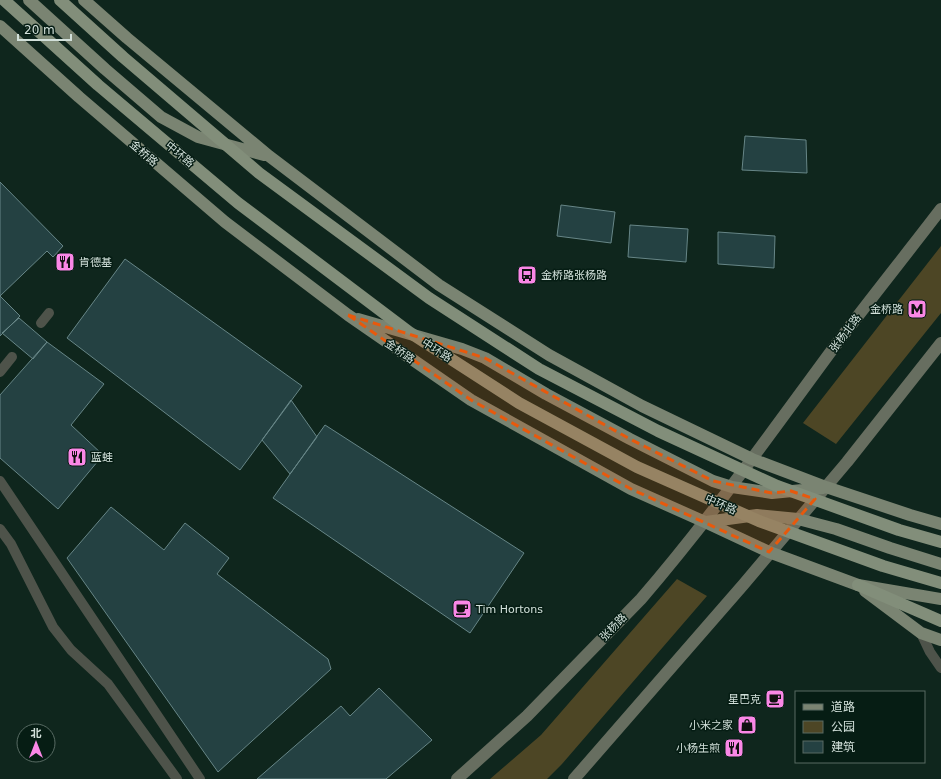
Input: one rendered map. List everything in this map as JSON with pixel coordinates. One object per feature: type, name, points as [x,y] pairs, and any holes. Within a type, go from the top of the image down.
[{"type":"highway","name":"中环路","points":[[4,0],[98,85],[238,203],[409,332],[519,404],[637,467],[759,521],[883,566],[941,583]]},
{"type":"highway","points":[[60,0],[123,57],[259,173],[428,298],[539,369],[658,431],[777,486],[899,530],[941,542]]},
{"type":"highway","points":[[858,585],[941,621]]},
{"type":"main road","points":[[29,0],[105,69],[162,117],[198,137],[268,156]]},
{"type":"main road","points":[[84,0],[268,156],[439,285],[549,355],[642,406],[752,460],[910,516],[941,524]]},
{"type":"main road","name":"金桥路","points":[[0,26],[79,97],[225,222],[348,316],[471,400],[630,489],[769,552],[858,585],[941,599]]},
{"type":"main road","name":"张杨北路","points":[[752,460],[834,348],[941,209]]},
{"type":"main road","points":[[348,316],[462,349],[485,358],[546,394],[713,481],[732,487],[772,493],[826,487]]},
{"type":"main road","points":[[574,779],[826,487],[941,343]]},
{"type":"main road","name":"张杨路","points":[[457,779],[527,716],[641,599],[705,522],[752,460]]},
{"type":"main road","points":[[705,522],[756,515],[798,519],[836,529],[941,564]]},
{"type":"main road","name":"金桥路","points":[[858,585],[921,632],[941,640]]},
{"type":"lane","points":[[41,323],[49,313]]},
{"type":"lane","points":[[0,372],[12,356]]},
{"type":"lane","points":[[0,481],[200,779]]},
{"type":"lane","points":[[0,529],[11,544],[53,627],[71,650],[108,684],[177,779]]},
{"type":"lane","points":[[921,632],[930,652],[941,668]]},
{"type":"highlighted area","points":[[348,315],[485,358],[630,439],[713,481],[772,493],[791,491],[815,499],[769,552],[631,489],[471,400]]},
{"type":"green space","points":[[941,246],[941,313],[836,444],[803,423]]},
{"type":"green space","points":[[677,579],[707,596],[562,764],[547,779],[490,779],[541,735]]},
{"type":"building","points":[[745,136],[806,140],[807,173],[742,170]]},
{"type":"building","points":[[0,182],[63,246],[53,257],[47,251],[0,296]]},
{"type":"building","points":[[561,205],[615,212],[611,243],[557,236]]},
{"type":"building","points":[[630,225],[688,229],[686,262],[628,257]]},
{"type":"building","points":[[718,232],[775,236],[774,268],[718,264]]},
{"type":"building","points":[[125,259],[302,386],[240,470],[67,338]]},
{"type":"building","points":[[0,296],[20,316],[0,336]]},
{"type":"building","points":[[19,318],[47,342],[33,359],[2,333]]},
{"type":"building","points":[[47,342],[104,384],[71,425],[103,455],[58,509],[0,458],[0,395]]},
{"type":"building","points":[[291,400],[317,437],[290,474],[262,440]]},
{"type":"building","points":[[325,425],[524,553],[470,633],[273,498]]},
{"type":"building","points":[[111,507],[164,550],[185,523],[229,558],[217,574],[328,659],[331,669],[218,772],[67,558]]},
{"type":"building","points":[[379,688],[432,740],[386,779],[257,779],[341,706],[350,716]]},
{"type":"place","name":"肯德基","points":[[65,262]]},
{"type":"place","name":"金桥路张杨路","points":[[527,275]]},
{"type":"place","name":"金桥路","points":[[917,309]]},
{"type":"place","name":"蓝蛙","points":[[77,457]]},
{"type":"place","name":"Tim Hortons","points":[[462,609]]},
{"type":"place","name":"星巴克","points":[[775,699]]},
{"type":"place","name":"小米之家","points":[[747,725]]},
{"type":"place","name":"小杨生煎","points":[[734,748]]}]
